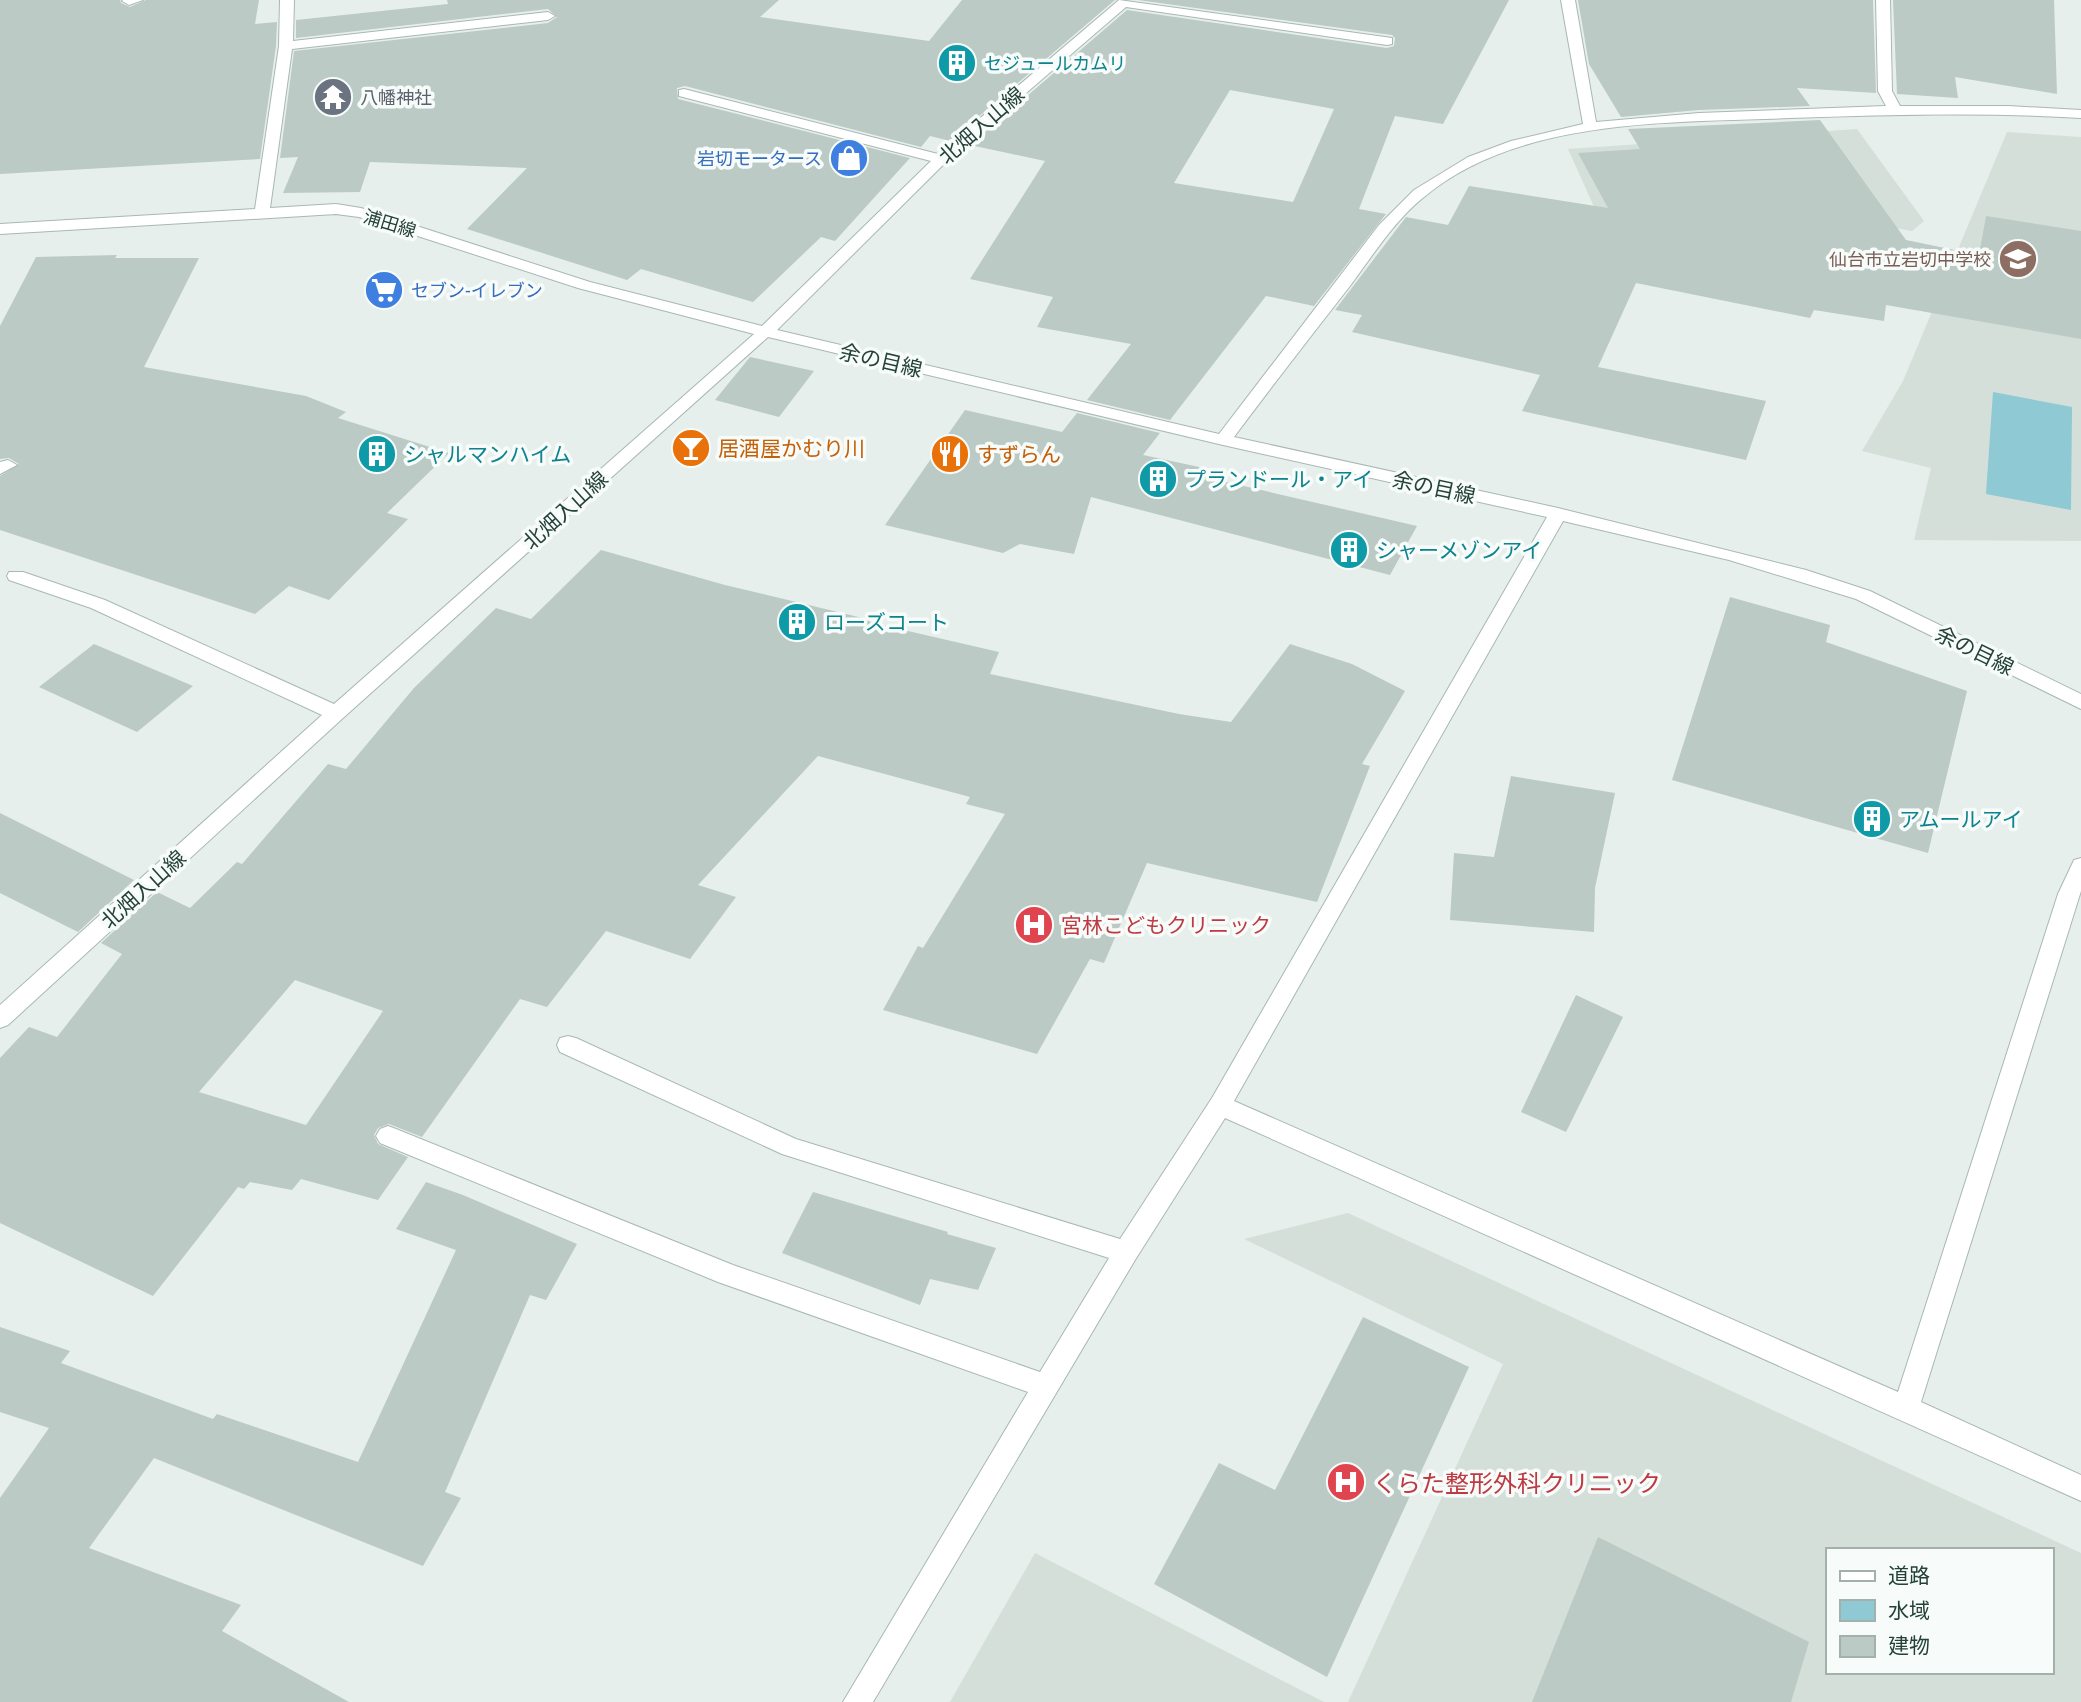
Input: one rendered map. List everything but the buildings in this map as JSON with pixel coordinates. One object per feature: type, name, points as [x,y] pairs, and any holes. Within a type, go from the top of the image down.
[{"type":"street","points":[[129,1],[136,0]]},
{"type":"street","points":[[262,214],[286,46],[287,0]]},
{"type":"street","points":[[1568,0],[1590,126]]},
{"type":"street","points":[[1883,0],[1885,92],[1895,110]]},
{"type":"street","points":[[1126,1],[1387,41]]},
{"type":"street","name":"北畑入山線","points":[[0,1019],[336,713],[766,331],[941,159],[1126,1]]},
{"type":"street","points":[[286,46],[548,16]]},
{"type":"street","points":[[684,93],[941,159]]},
{"type":"street","points":[[1223,440],[1395,216],[1431,184],[1476,159],[1514,145],[1590,126],[1654,120],[2000,108],[2081,114]]},
{"type":"street","name":"浦田線","points":[[0,229],[336,209],[361,213],[584,285],[766,331]]},
{"type":"street","name":"余の目線","points":[[766,331],[1223,440],[1731,555],[1863,595],[2081,702]]},
{"type":"street","points":[[857,1702],[1126,1252],[1220,1105],[1558,514]]},
{"type":"street","points":[[16,576],[98,604],[336,713]]},
{"type":"street","points":[[1906,1408],[2069,894],[2081,866]]},
{"type":"street","points":[[568,1045],[790,1147],[1126,1252]]},
{"type":"street","points":[[1220,1105],[2081,1488]]},
{"type":"street","points":[[388,1136],[727,1274],[1045,1386]]},
{"type":"shaded area","points":[[1857,129],[1924,221],[1912,231],[1819,214],[1595,209],[1568,149]]},
{"type":"shaded area","name":"仙台市立岩切中学校","points":[[2007,132],[2081,137],[2081,541],[1914,540],[1931,468],[1862,451],[1903,381]]},
{"type":"shaded area","points":[[1348,1213],[2081,1553],[2081,1702],[1348,1702],[1503,1364],[1244,1239]]},
{"type":"shaded area","points":[[1035,1553],[1324,1702],[950,1702]]},
{"type":"water","points":[[1993,392],[2072,407],[2071,510],[1986,494]]},
{"type":"place","name":"セジュールカムリ","points":[[957,63]]},
{"type":"place","name":"八幡神社","points":[[333,97]]},
{"type":"place","name":"岩切モータース","points":[[849,158]]},
{"type":"place","name":"仙台市立岩切中学校","points":[[2018,259]]},
{"type":"place","name":"セブン-イレブン","points":[[384,290]]},
{"type":"place","name":"居酒屋かむり川","points":[[691,448]]},
{"type":"place","name":"シャルマンハイム","points":[[377,454]]},
{"type":"place","name":"すずらん","points":[[950,454]]},
{"type":"place","name":"プランドール・アイ","points":[[1158,479]]},
{"type":"place","name":"シャーメゾンアイ","points":[[1349,550]]},
{"type":"place","name":"ローズコート","points":[[797,622]]},
{"type":"place","name":"アムールアイ","points":[[1872,819]]},
{"type":"place","name":"宮林こどもクリニック","points":[[1034,925]]},
{"type":"place","name":"くらた整形外科クリニック","points":[[1346,1482]]}]
